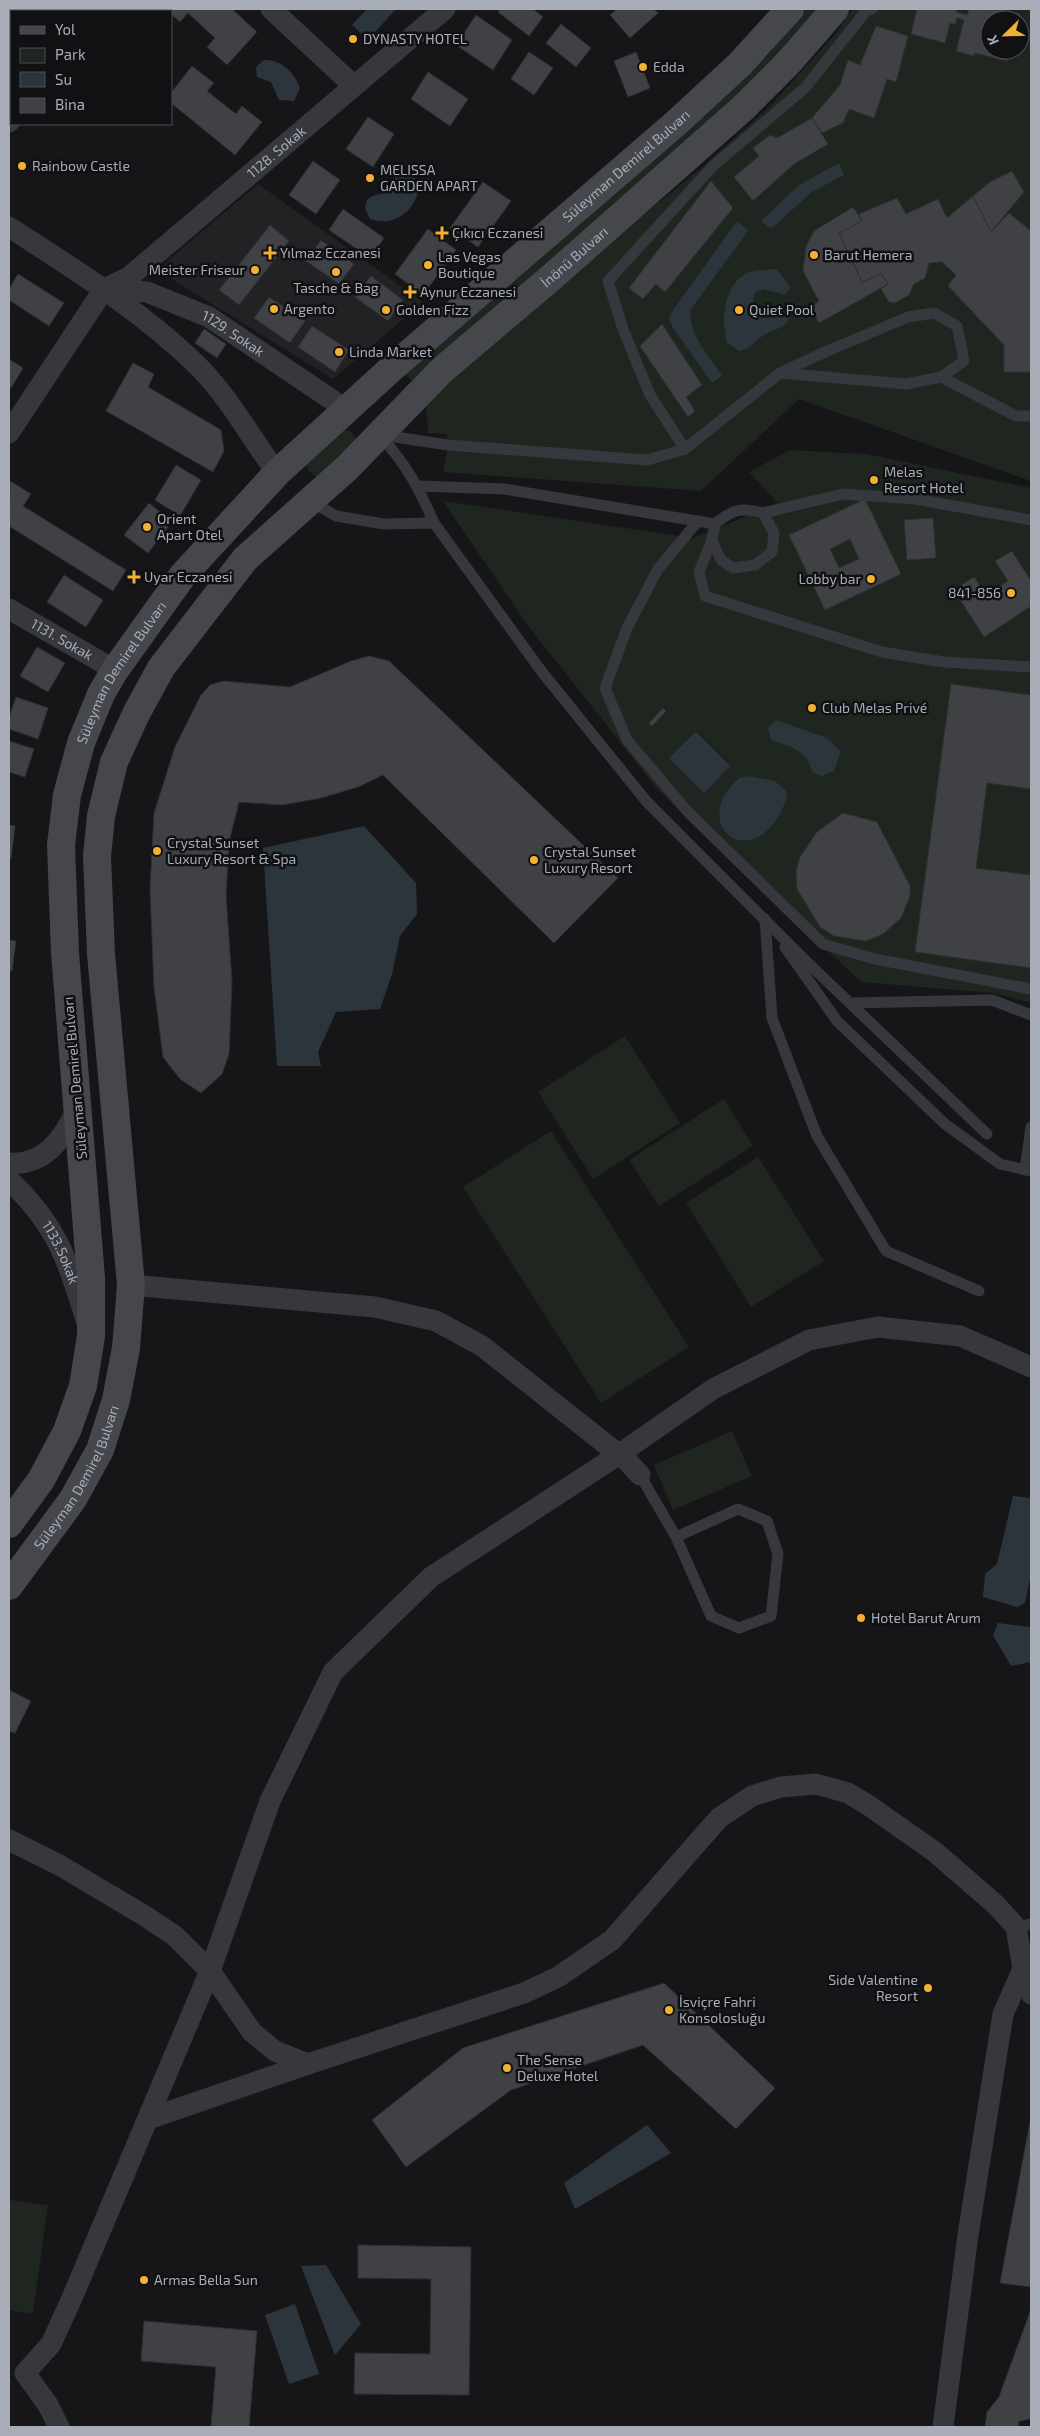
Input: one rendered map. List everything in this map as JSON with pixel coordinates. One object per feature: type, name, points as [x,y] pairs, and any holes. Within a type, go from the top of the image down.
[{"type":"main road","name":"Süleyman Demirel Bulvarı","points":[[9,1524],[41,1480],[67,1431],[83,1386],[91,1336],[91,1278],[64,953],[61,845],[67,795],[81,743],[101,694],[115,670],[184,575],[277,472],[675,124],[740,64],[790,9]]},
{"type":"main road","name":"İnönü Bulvarı","points":[[310,501],[380,435],[414,395],[561,269],[743,108],[788,63],[835,9]]},
{"type":"main road","points":[[347,410],[380,435]]},
{"type":"main road","points":[[277,472],[310,501]]},
{"type":"main road","name":"Süleyman Demirel Bulvarı","points":[[9,1586],[73,1499],[100,1450],[116,1400],[126,1348],[131,1285],[101,954],[97,856],[101,816],[114,762],[136,714],[161,668],[245,559],[310,501]]},
{"type":"street","points":[[271,9],[353,85]]},
{"type":"street","name":"1128. Sokak","points":[[104,289],[129,277],[353,85],[445,9]]},
{"type":"street","name":"1129. Sokak","points":[[9,227],[104,289],[199,367],[222,395],[277,472]]},
{"type":"street","points":[[9,433],[104,289]]},
{"type":"street","name":"1129. Sokak","points":[[104,289],[148,292],[209,317],[347,410]]},
{"type":"street","name":"1131. Sokak","points":[[9,609],[115,670]]},
{"type":"street","points":[[9,1163],[36,1159],[56,1146],[67,1132],[78,1107]]},
{"type":"street","name":"1133.Sokak","points":[[9,1180],[32,1204],[64,1252],[91,1336]]},
{"type":"street","points":[[131,1285],[375,1307],[436,1321],[482,1346],[618,1454],[640,1475]]},
{"type":"street","points":[[59,2427],[48,2405],[17,2375],[51,2344],[210,1971],[270,1801],[333,1672],[431,1577],[713,1389],[809,1340],[878,1327],[960,1336],[1031,1367]]},
{"type":"street","points":[[148,2119],[524,1993],[558,1977],[612,1940],[719,1818],[752,1796],[781,1787],[816,1784],[848,1794],[868,1805],[935,1852],[995,1904],[1024,1925],[1023,1969],[1031,1994]]},
{"type":"street","points":[[9,1840],[61,1866],[175,1936],[210,1971],[252,2032],[275,2051],[308,2064]]},
{"type":"street","points":[[943,2427],[968,2235],[1003,2014],[1023,1969]]},
{"type":"lane","points":[[685,449],[650,395],[623,330],[608,281],[714,164],[805,88],[866,11],[872,9]]},
{"type":"lane","points":[[380,435],[448,445],[647,460],[685,449],[780,373],[824,352],[908,317],[934,313],[957,326],[964,361],[941,377],[906,384],[780,373]]},
{"type":"lane","points":[[941,377],[1016,416],[1031,416]]},
{"type":"lane","points":[[380,435],[404,463],[418,486],[434,523],[542,672],[647,802],[850,1003],[987,1134]]},
{"type":"lane","points":[[418,486],[504,489],[715,524]]},
{"type":"lane","points":[[1031,520],[915,499],[843,494],[763,513],[747,508],[730,512],[715,524],[712,540],[698,572],[705,596],[882,652],[944,662],[1031,667]]},
{"type":"lane","points":[[310,501],[336,516],[384,524],[434,523]]},
{"type":"lane","points":[[712,540],[721,560],[733,568],[755,565],[772,552],[774,532],[763,513]]},
{"type":"lane","points":[[698,521],[658,568],[627,628],[605,688],[627,740],[688,812],[823,944],[875,959],[1031,989]]},
{"type":"lane","points":[[765,919],[837,1021],[946,1124],[1000,1164],[1028,1171],[1031,1127]]},
{"type":"lane","points":[[765,919],[772,1018],[817,1136],[886,1250],[979,1291]]},
{"type":"lane","points":[[850,1003],[992,1000],[1031,1015]]},
{"type":"lane","points":[[640,1475],[676,1537],[711,1616],[739,1628],[771,1616],[778,1554],[767,1521],[738,1509],[676,1537]]},
{"type":"shaded area","points":[[258,184],[423,302],[333,379],[157,270]]},
{"type":"green space","points":[[806,9],[820,9],[739,97],[412,381],[404,372],[681,134],[766,57]]},
{"type":"green space","name":"Barut Hemera","points":[[852,9],[1031,9],[1031,481],[799,399],[701,491],[443,472],[448,445],[447,434],[428,433],[426,405],[441,388],[634,222],[698,171],[772,104],[838,31]]},
{"type":"green space","points":[[342,429],[352,432],[357,441],[318,477],[313,475],[308,469],[306,462]]},
{"type":"green space","name":"Club Melas Privé","points":[[790,450],[866,454],[1031,488],[1031,1003],[993,993],[861,982],[658,790],[528,626],[443,501],[693,538],[778,503],[749,472]]},
{"type":"green space","points":[[625,1036],[680,1123],[593,1179],[538,1092]]},
{"type":"green space","points":[[724,1099],[753,1146],[659,1206],[629,1160]]},
{"type":"green space","points":[[551,1131],[689,1347],[601,1403],[463,1187]]},
{"type":"green space","points":[[758,1157],[824,1261],[751,1307],[686,1203]]},
{"type":"green space","points":[[732,1431],[752,1476],[673,1510],[654,1465]]},
{"type":"green space","points":[[9,2200],[48,2205],[33,2314],[9,2310]]},
{"type":"water","points":[[367,9],[395,10],[368,40],[352,25]]},
{"type":"water","points":[[264,60],[282,64],[295,77],[300,88],[294,101],[279,100],[271,82],[257,77],[256,67]]},
{"type":"water","points":[[839,163],[844,175],[812,192],[771,229],[761,221],[799,185]]},
{"type":"water","points":[[399,174],[413,175],[419,186],[414,203],[403,215],[396,219],[379,221],[370,219],[365,208],[367,200],[370,197],[389,192],[395,178]]},
{"type":"water","points":[[737,221],[748,231],[691,309],[690,318],[695,335],[722,376],[712,383],[673,328],[669,319],[673,310]]},
{"type":"water","name":"Quiet Pool","points":[[776,269],[791,287],[785,295],[764,289],[755,292],[753,299],[754,310],[764,315],[782,309],[790,309],[787,321],[782,327],[769,332],[740,351],[727,343],[725,334],[724,315],[728,296],[738,280],[748,272]]},
{"type":"water","points":[[776,720],[827,738],[841,751],[834,771],[822,776],[813,773],[807,759],[802,754],[786,745],[771,740],[768,728]]},
{"type":"water","points":[[696,732],[730,766],[704,793],[669,758]]},
{"type":"water","points":[[749,776],[775,781],[787,792],[786,799],[778,817],[768,830],[757,838],[735,839],[727,834],[721,825],[719,814],[722,800],[727,791],[739,778]]},
{"type":"water","points":[[364,826],[416,883],[417,914],[400,936],[392,974],[380,1009],[336,1012],[318,1052],[321,1066],[277,1066],[263,848]]},
{"type":"water","points":[[1013,1496],[1031,1498],[1031,1575],[1025,1603],[1017,1607],[983,1597],[985,1574],[997,1564]]},
{"type":"water","points":[[998,1623],[1031,1627],[1031,1662],[1011,1666],[993,1635]]},
{"type":"water","points":[[647,2125],[671,2153],[575,2209],[564,2183]]},
{"type":"water","points":[[326,2265],[361,2324],[335,2355],[301,2266]]},
{"type":"water","points":[[295,2304],[319,2374],[289,2384],[265,2315]]},
{"type":"building","points":[[165,9],[232,9],[257,32],[227,65],[207,47],[215,38],[188,13],[180,22],[172,15],[172,10]]},
{"type":"building","points":[[501,9],[533,9],[543,17],[529,36],[498,12]]},
{"type":"building","points":[[617,9],[654,9],[658,13],[630,38],[610,15]]},
{"type":"building","points":[[917,9],[957,9],[956,12],[967,15],[969,9],[1002,10],[980,10],[980,54],[975,53],[974,56],[956,51],[964,20],[957,18],[955,24],[950,23],[945,43],[911,34]]},
{"type":"building","points":[[476,15],[512,40],[493,70],[456,45]]},
{"type":"building","points":[[561,24],[591,48],[576,67],[546,43]]},
{"type":"building","points":[[876,26],[908,36],[896,82],[887,79],[874,118],[849,109],[843,123],[822,133],[812,118],[840,85],[848,60],[860,65]]},
{"type":"building","points":[[529,52],[553,68],[534,95],[511,79]]},
{"type":"building","points":[[636,52],[650,88],[628,97],[614,61]]},
{"type":"building","points":[[192,66],[214,83],[207,91],[236,114],[242,106],[262,122],[235,155],[172,104],[172,92]]},
{"type":"building","points":[[428,72],[468,99],[450,126],[411,99]]},
{"type":"building","points":[[368,117],[394,134],[373,167],[346,149]]},
{"type":"building","points":[[812,118],[828,144],[794,164],[753,201],[734,177],[759,156],[753,148],[770,135],[777,138]]},
{"type":"building","points":[[313,161],[340,180],[316,214],[289,195]]},
{"type":"building","points":[[1012,171],[1024,192],[991,232],[973,196],[990,182]]},
{"type":"building","points":[[711,181],[733,208],[665,292],[656,284],[643,299],[629,288]]},
{"type":"building","points":[[483,182],[511,201],[478,247],[450,228]]},
{"type":"building","points":[[973,196],[991,232],[1009,213],[1031,231],[1031,372],[1004,372],[1004,345],[948,286],[956,275],[942,262],[929,263],[925,278],[914,284],[909,295],[895,303],[889,302],[881,289],[888,284],[881,274],[862,282],[839,233],[862,221],[859,214],[897,198],[906,214],[938,199],[947,218]]},
{"type":"building","points":[[853,207],[862,221],[839,233],[862,282],[881,274],[888,284],[819,323],[811,307],[819,301],[803,271],[806,247],[814,231]]},
{"type":"building","points":[[343,209],[384,238],[370,258],[329,230]]},
{"type":"building","points":[[270,225],[289,241],[239,305],[219,290]]},
{"type":"building","points":[[428,229],[456,250],[423,295],[395,274]]},
{"type":"building","points":[[321,240],[354,264],[339,284],[306,261]]},
{"type":"building","points":[[18,274],[64,303],[49,326],[9,300],[9,289]]},
{"type":"building","points":[[371,276],[403,300],[388,321],[355,297]]},
{"type":"building","points":[[269,297],[305,321],[290,343],[254,318]]},
{"type":"building","points":[[662,324],[702,385],[686,397],[695,411],[688,417],[640,346]]},
{"type":"building","points":[[312,326],[349,350],[335,372],[298,347]]},
{"type":"building","points":[[204,329],[226,344],[217,358],[195,343]]},
{"type":"building","points":[[9,359],[23,368],[11,388],[9,387]]},
{"type":"building","points":[[133,363],[154,374],[148,387],[221,430],[224,451],[213,472],[106,411]]},
{"type":"building","points":[[176,465],[201,480],[180,516],[155,500]]},
{"type":"building","points":[[10,481],[31,494],[23,506],[126,570],[113,591],[9,526]]},
{"type":"building","points":[[865,499],[901,574],[825,610],[789,535]],"holes":[[[850,539],[859,559],[839,568],[830,549]]]},
{"type":"building","points":[[149,503],[172,522],[148,553],[124,535]]},
{"type":"building","points":[[933,518],[936,558],[907,560],[904,520]]},
{"type":"building","name":"841-856","points":[[1012,551],[1031,581],[1031,606],[984,637],[954,590],[974,577],[986,595],[1008,581],[995,561]]},
{"type":"building","points":[[64,575],[103,600],[86,627],[47,602]]},
{"type":"building","points":[[37,647],[65,663],[48,692],[20,676]]},
{"type":"building","name":"Crystal Sunset Luxury Resort","points":[[369,656],[389,661],[618,878],[554,943],[383,775],[358,787],[321,798],[282,805],[239,802],[229,842],[226,896],[232,981],[229,1054],[222,1074],[201,1093],[180,1079],[163,1057],[154,987],[150,889],[154,813],[175,747],[201,695],[210,685],[223,681],[290,687],[351,661]]},
{"type":"building","points":[[951,684],[1031,695],[1031,789],[987,783],[976,868],[1030,875],[1031,864],[1031,968],[915,952]]},
{"type":"building","points":[[16,697],[48,708],[38,739],[9,729],[9,718]]},
{"type":"building","points":[[663,708],[666,711],[652,726],[649,723]]},
{"type":"building","points":[[9,741],[34,749],[25,777],[9,772]]},
{"type":"building","points":[[843,813],[877,822],[910,886],[910,896],[901,918],[883,934],[866,941],[834,936],[820,927],[797,889],[796,871],[800,857],[817,832]]},
{"type":"building","points":[[9,825],[15,826],[11,859],[9,858]]},
{"type":"building","points":[[9,940],[16,941],[12,971],[9,971]]},
{"type":"building","points":[[9,1690],[31,1701],[15,1733],[9,1731]]},
{"type":"building","name":"The Sense Deluxe Hotel","points":[[664,1983],[775,2088],[736,2129],[643,2045],[511,2090],[406,2167],[372,2120],[463,2048]]},
{"type":"building","points":[[1031,2116],[1031,2287],[1000,2283]]},
{"type":"building","points":[[358,2245],[471,2247],[469,2395],[354,2394],[355,2353],[430,2354],[431,2279],[358,2278]]},
{"type":"building","points":[[1031,2309],[1031,2419],[1019,2421],[1018,2427],[985,2427],[987,2412],[999,2397]]},
{"type":"building","points":[[144,2321],[257,2331],[249,2427],[211,2427],[216,2367],[141,2361]]},
{"type":"place","name":"DYNASTY HOTEL","points":[[353,39]]},
{"type":"place","name":"Edda","points":[[643,67]]},
{"type":"place","name":"Rainbow Castle","points":[[22,166]]},
{"type":"place","name":"MELISSA GARDEN APART","points":[[370,178]]},
{"type":"place","name":"Çıkıcı Eczanesi","points":[[442,233]]},
{"type":"place","name":"Yılmaz Eczanesi","points":[[270,253]]},
{"type":"place","name":"Barut Hemera","points":[[814,255]]},
{"type":"place","name":"Las Vegas Boutique","points":[[428,265]]},
{"type":"place","name":"Meister Friseur","points":[[255,270]]},
{"type":"place","name":"Tasche & Bag","points":[[336,272]]},
{"type":"place","name":"Aynur Eczanesi","points":[[410,292]]},
{"type":"place","name":"Argento","points":[[274,309]]},
{"type":"place","name":"Golden Fizz","points":[[386,310]]},
{"type":"place","name":"Quiet Pool","points":[[739,310]]},
{"type":"place","name":"Linda Market","points":[[339,352]]},
{"type":"place","name":"Melas Resort Hotel","points":[[874,480]]},
{"type":"place","name":"Orient Apart Otel","points":[[147,527]]},
{"type":"place","name":"Uyar Eczanesi","points":[[134,577]]},
{"type":"place","name":"Lobby bar","points":[[871,579]]},
{"type":"place","name":"841-856","points":[[1011,593]]},
{"type":"place","name":"Club Melas Privé","points":[[812,708]]},
{"type":"place","name":"Crystal Sunset Luxury Resort & Spa","points":[[157,851]]},
{"type":"place","name":"Crystal Sunset Luxury Resort","points":[[534,860]]},
{"type":"place","name":"Hotel Barut Arum","points":[[861,1618]]},
{"type":"place","name":"Side Valentine Resort","points":[[928,1988]]},
{"type":"place","name":"İsviçre Fahri Konsolosluğu","points":[[669,2010]]},
{"type":"place","name":"The Sense Deluxe Hotel","points":[[507,2068]]},
{"type":"place","name":"Armas Bella Sun","points":[[144,2280]]}]
